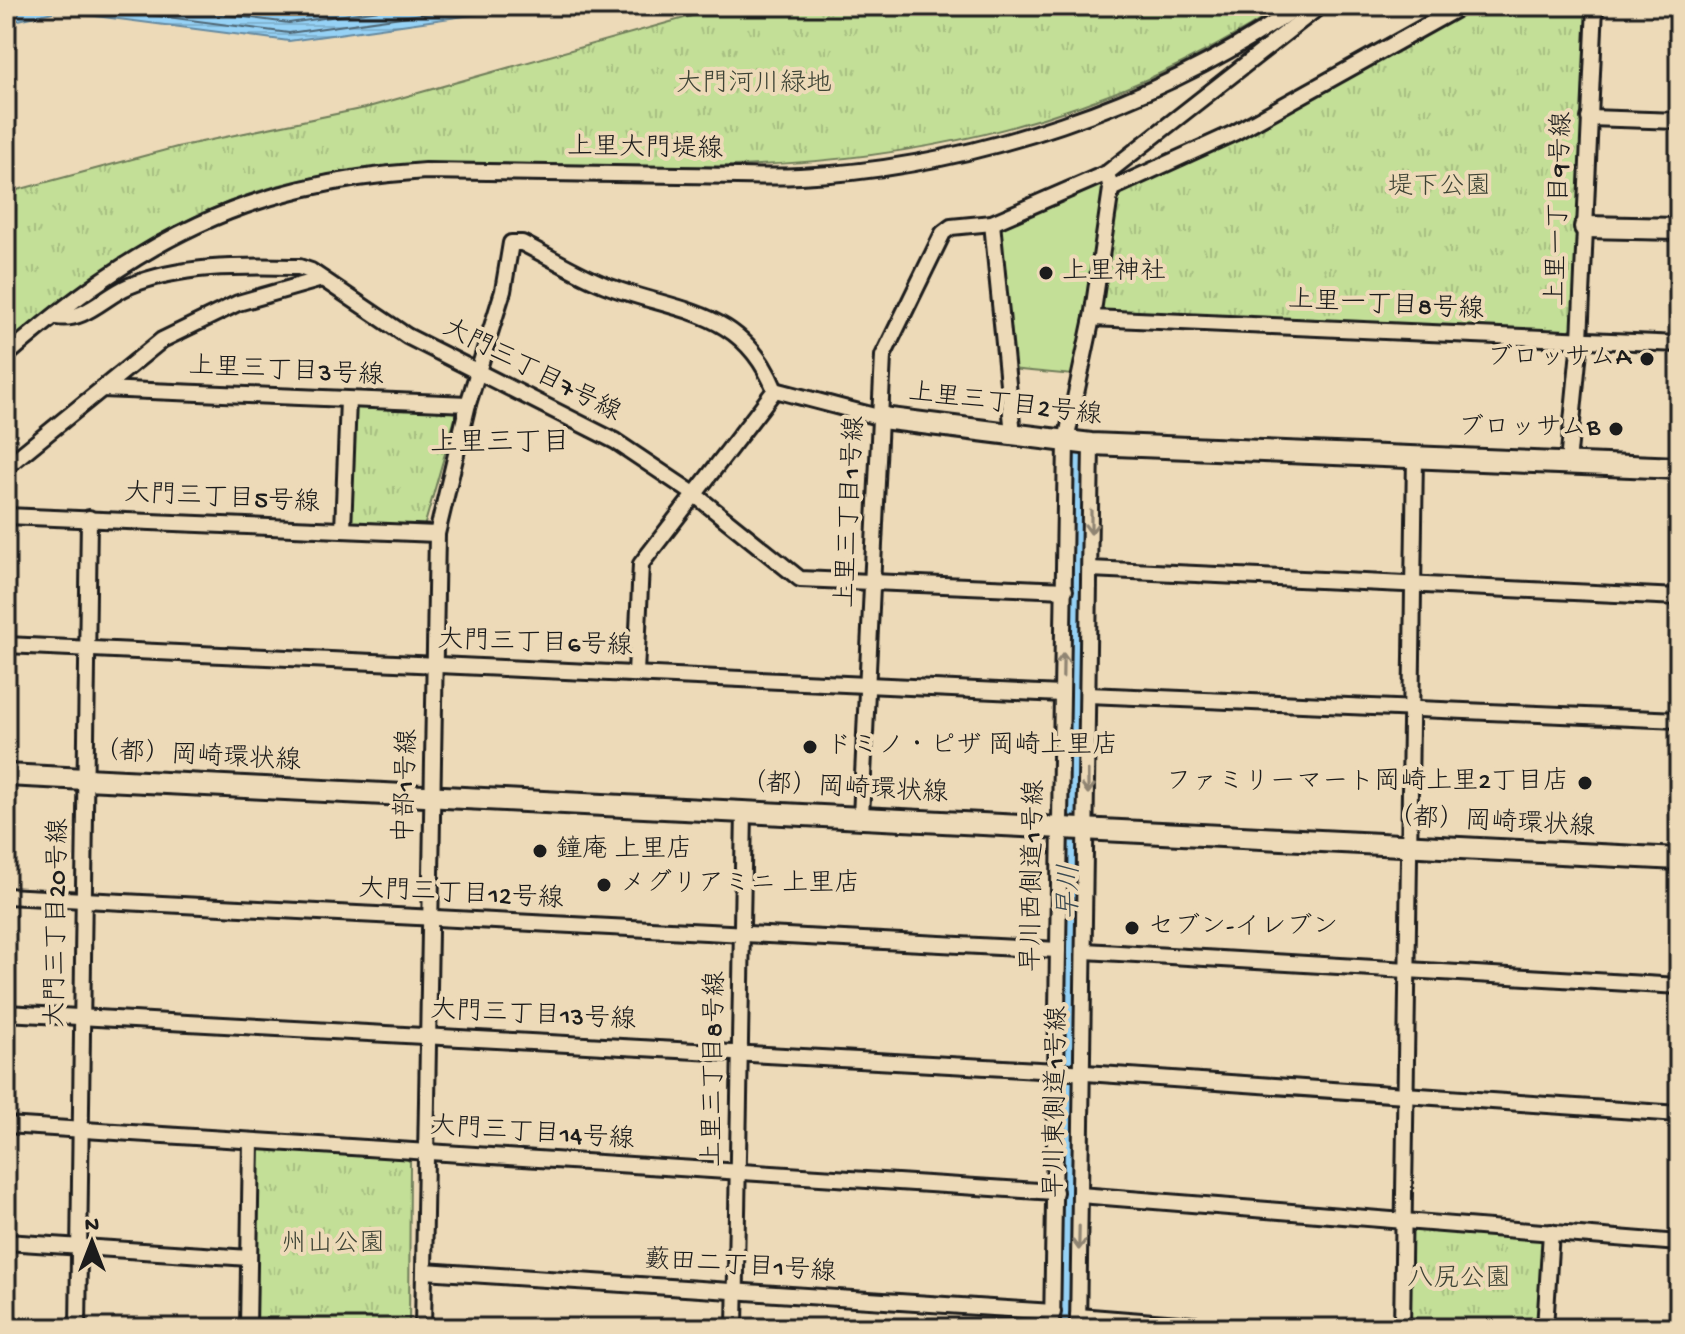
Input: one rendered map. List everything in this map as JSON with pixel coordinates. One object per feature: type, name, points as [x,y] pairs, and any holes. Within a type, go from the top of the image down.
[{"type":"street","name":"上里大門堤線","points":[[6,356],[138,253],[226,211],[300,187],[367,175],[425,171],[801,176],[934,157],[987,146],[1081,117],[1168,82],[1264,30],[1299,6]]},
{"type":"street","points":[[1013,434],[992,223],[1107,173],[1320,6]]},
{"type":"street","points":[[1107,173],[1111,189],[1234,133],[1462,6]]},
{"type":"street","name":"上里一丁目9号線","points":[[1568,463],[1580,340],[1595,6]]},
{"type":"street","points":[[1589,118],[1679,121]]},
{"type":"street","name":"早川西側道1号線","points":[[1052,1328],[1066,441],[1092,318],[1111,189]]},
{"type":"street","name":"上里三丁目1号線","points":[[861,817],[883,356],[943,233],[951,227],[992,223]]},
{"type":"street","points":[[1585,227],[1679,229]]},
{"type":"street","points":[[479,372],[503,291],[511,243],[522,243],[605,285],[713,318],[764,362],[775,390],[641,564],[636,673]]},
{"type":"street","name":"大門三丁目7号線","points":[[56,317],[67,318],[92,308],[128,286],[214,265],[299,267],[407,336],[615,441],[694,494],[800,579],[1065,590]]},
{"type":"street","points":[[6,467],[162,340],[238,303],[322,279]]},
{"type":"street","name":"上里一丁目8号線","points":[[1092,318],[1679,344]]},
{"type":"street","name":"中部1号線","points":[[423,1328],[437,534],[468,404],[479,372]]},
{"type":"street","name":"上里三丁目3号線","points":[[102,389],[468,404]]},
{"type":"street","name":"上里三丁目2号線","points":[[775,390],[882,418],[1091,444],[1679,468]]},
{"type":"street","points":[[343,530],[348,400]]},
{"type":"street","name":"早川東側道1号線","points":[[1078,1322],[1091,444]]},
{"type":"street","points":[[1402,1328],[1415,456]]},
{"type":"street","name":"大門三丁目5号線","points":[[6,516],[437,534]]},
{"type":"street","name":"大門三丁目20号線","points":[[78,1328],[78,1130],[89,518]]},
{"type":"street","points":[[1090,569],[1679,597]]},
{"type":"street","name":"大門三丁目6号線","points":[[6,645],[1062,694]]},
{"type":"street","points":[[1088,695],[1679,720]]},
{"type":"street","name":"（都）岡崎環状線","points":[[6,775],[1679,859]]},
{"type":"street","name":"上里三丁目8号線","points":[[735,1328],[744,811]]},
{"type":"street","name":"大門三丁目12号線","points":[[6,896],[1058,950]]},
{"type":"street","points":[[1085,951],[1679,986]]},
{"type":"street","name":"大門三丁目13号線","points":[[6,1013],[1083,1072],[1679,1114]]},
{"type":"street","name":"大門三丁目14号線","points":[[6,1125],[1055,1192]]},
{"type":"street","points":[[248,1328],[251,1141]]},
{"type":"street","points":[[1080,1195],[1679,1243]]},
{"type":"street","points":[[1545,1328],[1551,1232]]},
{"type":"street","points":[[6,1242],[249,1258]]},
{"type":"street","name":"藪田二丁目1号線","points":[[424,1271],[1053,1312]]},
{"type":"street","points":[[1078,1322],[1230,1328]]},
{"type":"green space","name":"大門河川緑地","points":[[727,6],[1283,6],[1210,49],[1136,84],[1061,112],[984,134],[906,150],[744,166],[421,165],[374,168],[280,185],[241,197],[168,230],[101,271],[6,344],[6,193],[177,147],[365,108]]},
{"type":"green space","name":"堤下公園","points":[[1476,6],[1588,6],[1572,328],[1567,333],[1106,312],[1102,307],[1116,196],[1237,139]]},
{"type":"green space","points":[[1099,183],[1103,189],[1088,305],[1073,375],[1010,369],[997,233],[1005,224]]},
{"type":"green space","points":[[357,407],[453,411],[456,415],[424,527],[352,523],[347,518],[352,412]]},
{"type":"green space","name":"州山公園","points":[[264,1148],[407,1159],[410,1162],[409,1328],[256,1328],[258,1152]]},
{"type":"green space","name":"八尻公園","points":[[1414,1228],[1540,1238],[1546,1245],[1541,1328],[1409,1328],[1411,1231]]},
{"type":"water","points":[[6,6],[534,6],[289,41],[57,11],[6,23]]},
{"type":"waterway","name":"早川","points":[[1064,1328],[1079,456]]},
{"type":"place","name":"上里神社","points":[[1046,273]]},
{"type":"place","name":"ブロッサムA","points":[[1647,359]]},
{"type":"place","name":"ブロッサムB","points":[[1616,429]]},
{"type":"place","name":"ドミノ・ピザ 岡崎上里店","points":[[810,747]]},
{"type":"place","name":"ファミリーマート岡崎上里2丁目店","points":[[1585,783]]},
{"type":"place","name":"鐘庵 上里店","points":[[540,851]]},
{"type":"place","name":"メグリアミニ 上里店","points":[[604,885]]},
{"type":"place","name":"セブン-イレブン","points":[[1132,928]]},
{"type":"district","name":"上里三丁目","points":[[500,444]]}]
